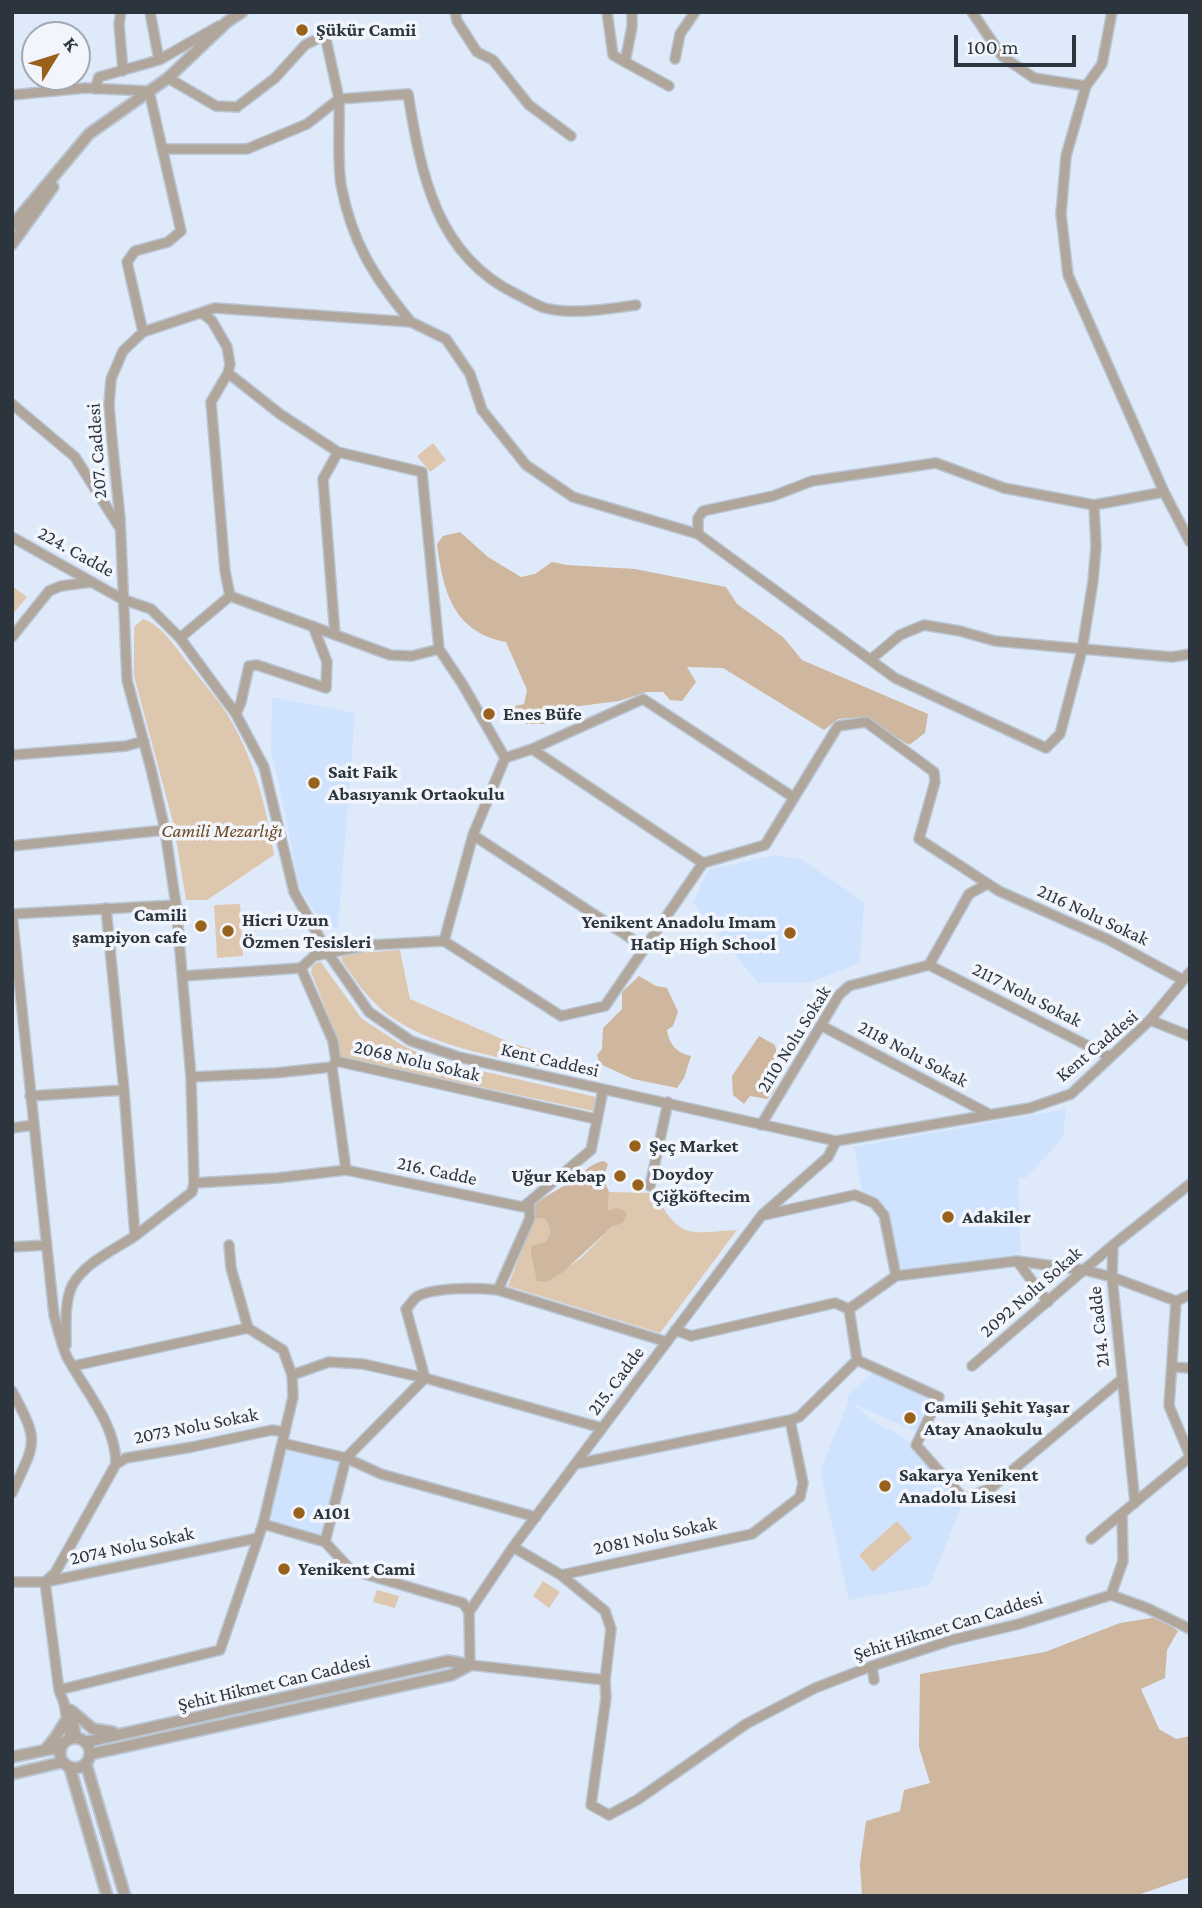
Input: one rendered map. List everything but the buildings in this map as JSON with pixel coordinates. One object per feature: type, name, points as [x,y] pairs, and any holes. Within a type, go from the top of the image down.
[{"type":"street","points":[[121,12],[119,24],[123,71]]},
{"type":"street","points":[[150,12],[159,60]]},
{"type":"street","points":[[94,89],[99,77],[159,60],[242,12]]},
{"type":"street","points":[[455,12],[457,22],[477,52],[494,60],[512,87],[529,105],[571,136]]},
{"type":"street","points":[[607,12],[613,55],[669,86]]},
{"type":"street","points":[[625,62],[632,12]]},
{"type":"street","points":[[675,59],[680,34],[695,12]]},
{"type":"street","points":[[972,12],[1002,56],[1034,78],[1086,86]]},
{"type":"street","points":[[1112,12],[1102,64],[1086,86],[1066,156],[1060,214],[1068,275],[1164,492],[1190,542]]},
{"type":"street","points":[[12,226],[89,134],[168,78],[227,22]]},
{"type":"street","points":[[168,78],[216,106],[237,107],[275,78],[305,45],[325,35],[339,99],[341,183],[355,237],[379,283],[411,321],[446,340],[470,374],[482,410],[526,465],[573,498],[698,534],[895,678],[1046,748],[1060,734],[1082,650],[1096,547],[1094,505]]},
{"type":"street","points":[[12,95],[85,88],[149,91]]},
{"type":"street","points":[[143,332],[127,262],[135,251],[169,242],[181,231],[149,91]]},
{"type":"street","points":[[162,149],[247,149],[307,124],[339,99],[408,94],[418,156],[434,206],[454,244],[493,283],[546,308],[595,311],[636,305]]},
{"type":"street","points":[[12,244],[89,134]]},
{"type":"street","name":"207. Caddesi","points":[[194,1183],[191,1077],[176,905],[164,830],[127,680],[120,528],[110,416],[111,379],[123,351],[143,332],[215,308],[411,321]]},
{"type":"street","points":[[202,313],[212,321],[227,347],[230,364],[228,373],[211,402],[225,571],[230,596]]},
{"type":"street","points":[[228,373],[280,414],[338,452],[422,472],[439,649],[505,758]]},
{"type":"street","points":[[12,404],[75,457],[120,528]]},
{"type":"street","points":[[335,635],[323,479],[338,452]]},
{"type":"street","points":[[698,534],[698,518],[703,510],[773,496],[812,481],[936,463],[1004,488],[1094,505],[1164,492]]},
{"type":"street","name":"224. Cadde","points":[[12,537],[122,599]]},
{"type":"street","points":[[12,638],[49,591],[61,586],[94,582]]},
{"type":"street","points":[[230,596],[390,654],[412,656],[439,649]]},
{"type":"street","points":[[180,638],[230,596]]},
{"type":"street","name":"Kent Caddesi","points":[[122,599],[151,609],[180,638],[236,714],[264,767],[294,892],[328,953],[369,1012],[411,1041],[459,1056],[603,1090],[668,1102],[836,1141],[987,1113],[1030,1108],[1071,1094],[1150,1020],[1190,1036]]},
{"type":"street","points":[[870,660],[900,635],[924,625],[995,641],[1172,657],[1190,654]]},
{"type":"street","points":[[236,714],[249,666],[257,664],[326,688],[327,662],[313,626]]},
{"type":"street","points":[[183,975],[301,968],[314,956],[328,953],[371,945],[444,940],[561,1016],[605,1006],[703,863],[765,845],[793,797],[643,699],[532,749],[505,758],[473,835],[444,940]]},
{"type":"street","name":"2116 Nolu Sokak","points":[[793,797],[838,726],[866,722],[934,772],[936,782],[919,839],[987,884],[1186,976]]},
{"type":"street","points":[[12,755],[126,746],[144,741]]},
{"type":"street","points":[[532,749],[703,863]]},
{"type":"street","points":[[12,846],[164,830]]},
{"type":"street","points":[[473,835],[644,947]]},
{"type":"street","points":[[929,965],[969,894],[987,884]]},
{"type":"street","points":[[125,1896],[88,1759],[59,1690],[45,1582],[55,1573],[116,1464],[116,1446],[110,1430],[66,1354],[54,1315],[12,914],[176,905]]},
{"type":"street","points":[[106,908],[135,1236]]},
{"type":"street","name":"2110 Nolu Sokak","points":[[761,1125],[839,995],[849,986],[929,965]]},
{"type":"street","name":"2117 Nolu Sokak","points":[[929,965],[1110,1057]]},
{"type":"street","points":[[301,968],[333,1041],[346,1170]]},
{"type":"street","points":[[1150,1020],[1186,976]]},
{"type":"street","name":"2118 Nolu Sokak","points":[[822,1026],[987,1113]]},
{"type":"street","name":"2068 Nolu Sokak","points":[[191,1077],[275,1073],[334,1064],[596,1119]]},
{"type":"street","points":[[30,1096],[124,1090]]},
{"type":"street","points":[[498,1290],[530,1218],[529,1203],[590,1150],[603,1090]]},
{"type":"street","points":[[650,1186],[668,1102]]},
{"type":"street","points":[[12,1128],[34,1125]]},
{"type":"street","name":"215. Cadde","points":[[469,1612],[513,1546],[762,1215],[828,1157],[836,1141]]},
{"type":"street","name":"216. Cadde","points":[[194,1183],[346,1170],[523,1207],[529,1203]]},
{"type":"street","points":[[66,1354],[68,1307],[72,1286],[87,1267],[135,1236],[192,1192],[194,1183]]},
{"type":"street","points":[[1114,1245],[1187,1189]]},
{"type":"street","points":[[762,1215],[855,1195],[874,1203],[884,1215],[896,1276]]},
{"type":"street","points":[[12,1247],[47,1245]]},
{"type":"street","points":[[59,1690],[220,1650],[258,1538],[293,1397],[292,1375],[283,1350],[248,1328],[231,1268],[229,1245]]},
{"type":"street","name":"2092 Nolu Sokak","points":[[972,1366],[1114,1245]]},
{"type":"street","name":"214. Cadde","points":[[1114,1245],[1112,1278],[1135,1503]]},
{"type":"street","points":[[1017,1261],[1048,1302]]},
{"type":"street","points":[[849,1309],[896,1276],[1017,1261],[1084,1270],[1176,1301],[1190,1295]]},
{"type":"street","points":[[425,1378],[406,1309],[416,1297],[433,1292],[482,1288],[498,1290],[667,1342]]},
{"type":"street","points":[[1091,1539],[1190,1456],[1169,1406],[1176,1301]]},
{"type":"street","points":[[675,1330],[691,1336],[835,1303],[849,1309]]},
{"type":"street","points":[[849,1309],[857,1360]]},
{"type":"street","points":[[73,1366],[248,1328]]},
{"type":"street","points":[[857,1360],[939,1397],[916,1445],[964,1499],[970,1499],[991,1488],[1122,1379]]},
{"type":"street","points":[[575,1464],[799,1417],[857,1360]]},
{"type":"street","points":[[292,1375],[329,1362],[363,1364],[425,1378],[602,1428]]},
{"type":"street","points":[[1173,1367],[1190,1368]]},
{"type":"street","points":[[325,1542],[346,1458],[425,1378]]},
{"type":"street","points":[[12,1391],[32,1427],[33,1440],[31,1454],[12,1493]]},
{"type":"street","name":"2081 Nolu Sokak","points":[[561,1574],[752,1534],[800,1497],[803,1483],[790,1420]]},
{"type":"street","name":"2073 Nolu Sokak","points":[[116,1464],[126,1458],[272,1430],[285,1432]]},
{"type":"street","points":[[282,1443],[346,1458],[381,1474],[536,1517]]},
{"type":"street","points":[[1122,1514],[1123,1561],[1111,1595],[1147,1608],[1190,1629]]},
{"type":"street","points":[[262,1524],[325,1542],[351,1570],[463,1603],[469,1612],[470,1665]]},
{"type":"street","name":"2074 Nolu Sokak","points":[[12,1582],[45,1582],[258,1538]]},
{"type":"street","points":[[513,1546],[561,1574],[605,1611],[611,1629],[605,1680]]},
{"type":"street","name":"Şehit Hikmet Can Caddesi","points":[[78,1739],[172,1724],[448,1661],[605,1680],[606,1698],[591,1805],[609,1815],[637,1800],[746,1724],[815,1688],[952,1640],[1019,1624],[1111,1595]]},
{"type":"street","name":"Şehit Hikmet Can Caddesi","points":[[88,1759],[451,1675],[470,1665]]},
{"type":"street","points":[[872,1666],[874,1680]]},
{"type":"street","points":[[67,1711],[93,1729],[119,1733]]},
{"type":"street","points":[[45,1750],[55,1738],[67,1711]]},
{"type":"street","points":[[12,1757],[61,1747],[78,1739]]},
{"type":"street","points":[[61,1747],[60,1752],[107,1896]]},
{"type":"street","points":[[12,1774],[66,1765],[78,1768],[88,1759]]},
{"type":"shaded area","points":[[460,532],[488,557],[521,577],[535,574],[552,562],[635,569],[726,587],[737,604],[783,637],[802,660],[928,714],[925,733],[909,745],[864,717],[838,719],[824,730],[723,668],[687,667],[696,682],[682,701],[670,700],[663,692],[646,692],[619,701],[564,708],[545,724],[526,724],[510,707],[524,704],[527,690],[506,642],[488,637],[474,629],[462,619],[447,593],[437,544],[443,536]]},
{"type":"shaded area","name":"Sait Faik Abasıyanık Ortaokulu","points":[[272,697],[355,713],[338,928],[323,926],[298,885],[271,750]]},
{"type":"shaded area","name":"Yenikent Anadolu Imam Hatip High School","points":[[774,855],[801,859],[864,902],[860,963],[808,983],[758,983],[693,903],[708,870]]},
{"type":"shaded area","points":[[639,976],[656,986],[667,988],[678,1012],[673,1026],[667,1030],[668,1035],[674,1048],[691,1056],[684,1078],[677,1088],[633,1079],[600,1064],[597,1055],[602,1049],[603,1028],[622,1009],[622,992]]},
{"type":"shaded area","points":[[759,1036],[775,1045],[777,1081],[767,1099],[750,1096],[744,1104],[733,1095],[732,1076]]},
{"type":"shaded area","points":[[1066,1109],[1063,1137],[1027,1177],[1018,1179],[1021,1253],[900,1271],[887,1207],[862,1191],[854,1147]]},
{"type":"shaded area","points":[[604,1161],[608,1164],[603,1178],[609,1192],[608,1211],[616,1208],[625,1211],[627,1215],[623,1223],[613,1226],[563,1272],[547,1282],[537,1281],[531,1246],[545,1242],[550,1234],[545,1219],[534,1218],[533,1204],[581,1176],[591,1166]]},
{"type":"shaded area","name":"Sakarya Yenikent Anadolu Lisesi","points":[[879,1367],[943,1396],[925,1436],[852,1403],[876,1423],[904,1437],[962,1504],[929,1586],[849,1600],[820,1470],[849,1401],[847,1396]]},
{"type":"shaded area","points":[[287,1448],[340,1463],[320,1534],[267,1519]]},
{"type":"shaded area","points":[[1158,1617],[1178,1631],[1167,1650],[1165,1678],[1141,1689],[1159,1729],[1176,1739],[1190,1736],[1190,1877],[1135,1896],[862,1896],[860,1864],[866,1821],[900,1811],[904,1790],[930,1783],[919,1747],[920,1674],[1045,1652],[1120,1623]]},
{"type":"green space","points":[[433,443],[446,460],[430,472],[417,456]]},
{"type":"green space","points":[[12,586],[27,597],[12,615]]},
{"type":"green space","name":"Camili Mezarlığı","points":[[143,619],[157,627],[168,638],[227,714],[252,765],[267,818],[274,855],[207,900],[186,900],[174,826],[134,676],[134,627]]},
{"type":"green space","name":"Hicri Uzun Özmen Tesisleri","points":[[240,904],[243,956],[217,958],[214,905]]},
{"type":"green space","points":[[400,950],[410,999],[511,1043],[568,1060],[566,1072],[473,1051],[426,1036],[406,1026],[374,1002],[341,957],[345,954]]},
{"type":"green space","points":[[320,961],[362,1019],[402,1045],[433,1060],[596,1097],[593,1111],[341,1057],[337,1049],[338,1040],[311,972],[312,966]]},
{"type":"green space","points":[[609,1192],[654,1193],[671,1219],[687,1230],[737,1230],[660,1333],[508,1286],[534,1218],[545,1219],[549,1226],[550,1234],[541,1250],[536,1268],[537,1280],[547,1282],[581,1258],[613,1226],[608,1211]]},
{"type":"green space","points":[[897,1521],[912,1538],[873,1572],[859,1555]]},
{"type":"green space","points":[[543,1581],[560,1592],[549,1608],[533,1596]]},
{"type":"green space","points":[[377,1590],[399,1596],[395,1608],[373,1602]]},
{"type":"place","name":"Şükür Camii","points":[[302,30]]},
{"type":"place","name":"Enes Büfe","points":[[489,714]]},
{"type":"place","name":"Sait Faik Abasıyanık Ortaokulu","points":[[314,783]]},
{"type":"place","name":"Camili şampiyon cafe","points":[[201,926]]},
{"type":"place","name":"Hicri Uzun Özmen Tesisleri","points":[[228,931]]},
{"type":"place","name":"Yenikent Anadolu Imam Hatip High School","points":[[790,933]]},
{"type":"place","name":"Şeç Market","points":[[635,1146]]},
{"type":"place","name":"Uğur Kebap","points":[[620,1176]]},
{"type":"place","name":"Doydoy Çiğköftecim","points":[[638,1185]]},
{"type":"place","name":"Adakiler","points":[[948,1217]]},
{"type":"place","name":"Camili Şehit Yaşar Atay Anaokulu","points":[[910,1418]]},
{"type":"place","name":"Sakarya Yenikent Anadolu Lisesi","points":[[885,1486]]},
{"type":"place","name":"A101","points":[[299,1513]]},
{"type":"place","name":"Yenikent Cami","points":[[284,1569]]}]
